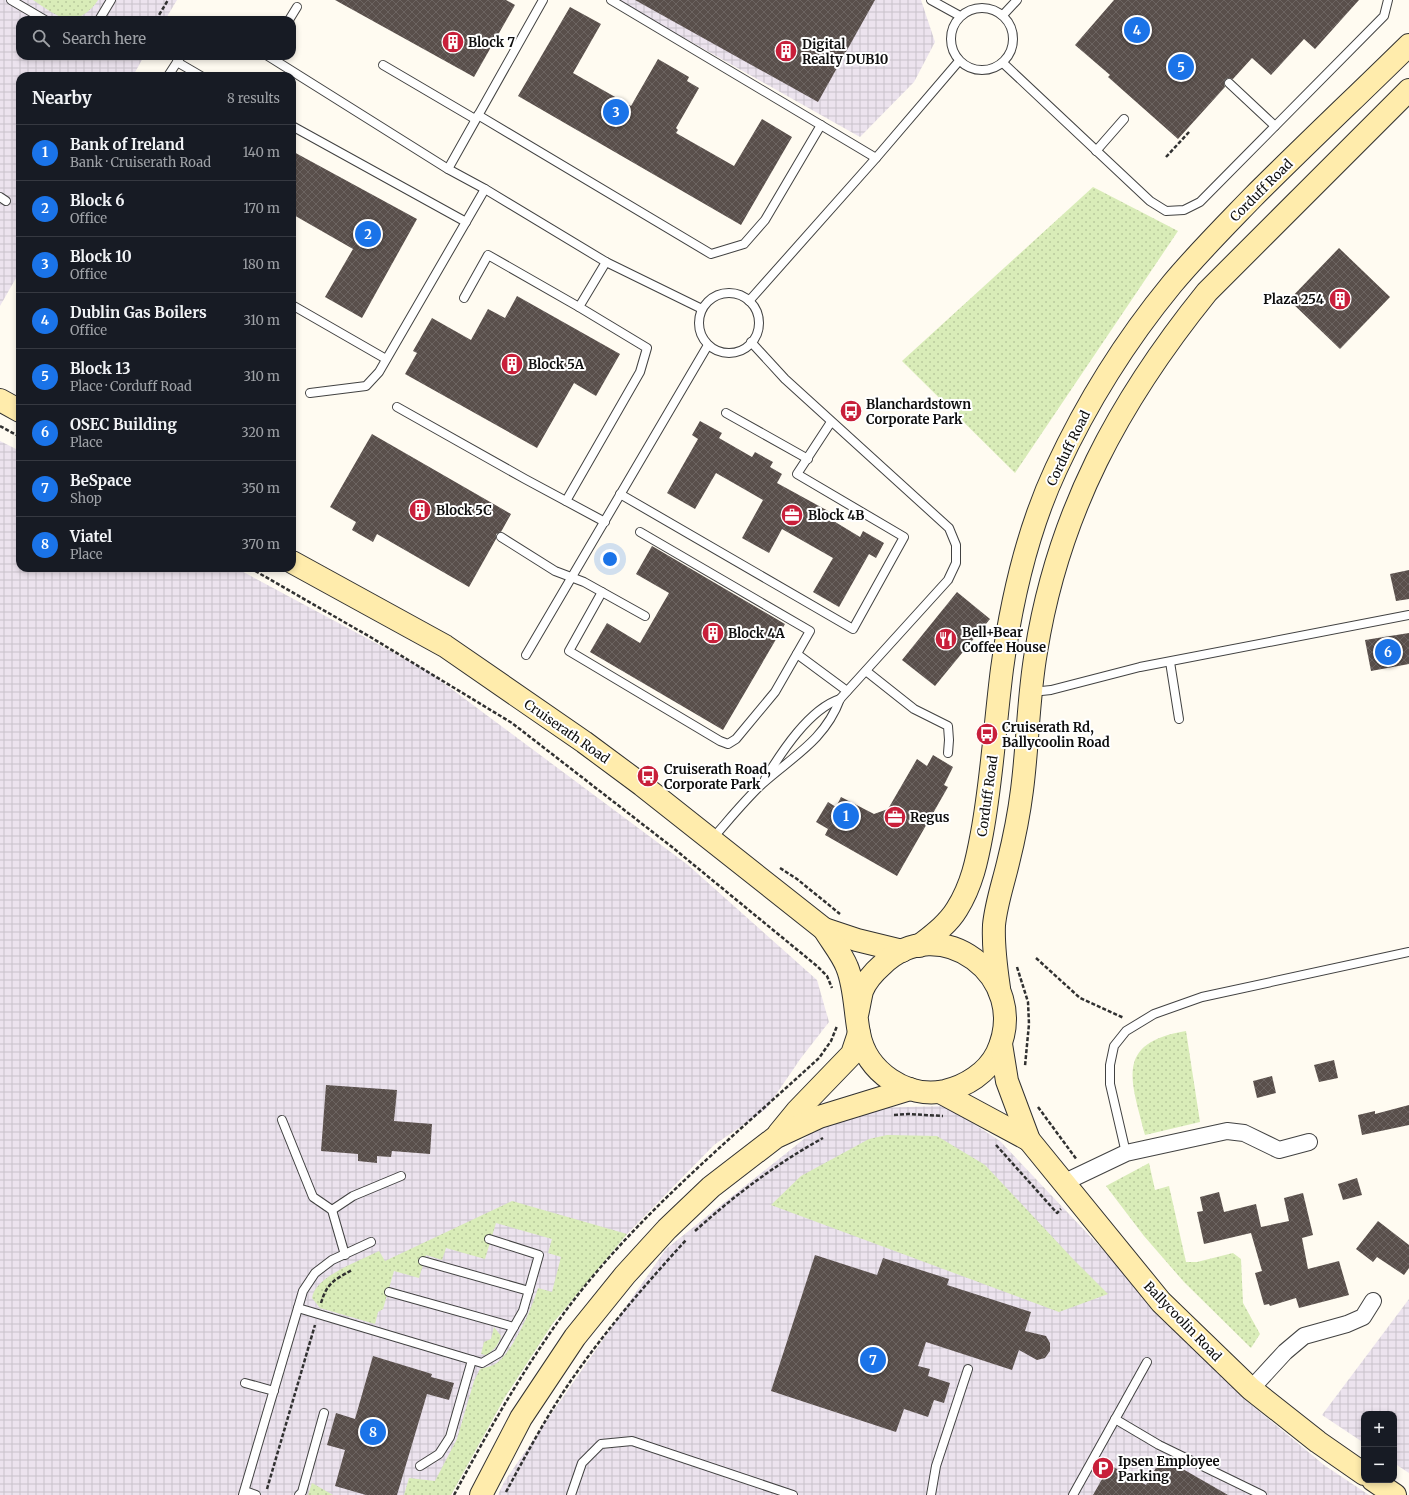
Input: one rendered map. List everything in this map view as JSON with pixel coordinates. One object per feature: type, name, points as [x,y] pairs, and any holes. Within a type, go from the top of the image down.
[{"type":"main road","name":"Corduff Road","points":[[776,1137],[797,1111],[852,1054],[851,1023],[862,991],[873,973],[886,960],[911,948],[940,929],[956,911],[967,892],[975,867],[988,799],[1002,667],[1011,615],[1022,569],[1036,520],[1056,470],[1100,386],[1127,342],[1173,282],[1223,228],[1299,151],[1409,45]]},
{"type":"main road","points":[[481,1495],[521,1418],[574,1337],[625,1275],[667,1229],[711,1187],[776,1137],[819,1117],[910,1089],[923,1092],[940,1092],[966,1084],[988,1067],[1001,1044],[1005,1029],[1004,1007],[999,988],[994,952],[994,926],[998,898],[1008,864],[1022,790],[1030,692],[1036,651],[1058,554],[1077,502],[1101,452],[1128,403],[1178,328],[1207,292],[1304,193],[1409,90]]},
{"type":"main road","points":[[0,400],[16,409]]},
{"type":"main road","name":"Cruiserath Road","points":[[296,564],[445,646],[584,742],[712,839],[824,929],[848,968],[851,1023],[863,1048],[879,1070],[898,1084],[910,1089]]},
{"type":"main road","name":"Cruiserath Road","points":[[824,929],[857,940],[911,948]]},
{"type":"main road","points":[[911,948],[939,945],[962,952],[974,958],[984,967],[999,988]]},
{"type":"main road","name":"Ballycoolin Road","points":[[1001,1044],[1007,1081],[1029,1140],[1161,1302],[1251,1389],[1318,1442],[1361,1472]]},
{"type":"main road","name":"Ballycoolin Road","points":[[940,1092],[1029,1140]]},
{"type":"main road","points":[[1377,1483],[1395,1495]]},
{"type":"street","points":[[1069,1190],[1085,1172],[1126,1153],[1227,1131],[1244,1134],[1279,1150],[1309,1142]]},
{"type":"street","points":[[1251,1389],[1286,1352],[1304,1336],[1363,1318],[1373,1302]]},
{"type":"lane","points":[[11,0],[38,16]]},
{"type":"lane","points":[[102,16],[112,0]]},
{"type":"lane","points":[[448,169],[543,0]]},
{"type":"lane","points":[[611,0],[876,158]]},
{"type":"lane","points":[[931,0],[960,16]]},
{"type":"lane","points":[[1003,15],[1017,0]]},
{"type":"lane","points":[[1003,63],[1150,201],[1166,211],[1184,210],[1200,202],[1384,16],[1388,0]]},
{"type":"lane","points":[[291,16],[297,7]]},
{"type":"lane","points":[[982,7],[993,9],[1003,15],[1011,26],[1014,40],[1011,53],[1003,63],[992,69],[980,70],[968,68],[959,61],[953,52],[950,42],[951,30],[960,16],[970,9],[982,7]]},
{"type":"lane","points":[[171,72],[178,60]]},
{"type":"lane","points":[[180,60],[196,72]]},
{"type":"lane","points":[[274,60],[293,72]]},
{"type":"lane","points":[[749,301],[876,158],[959,61]]},
{"type":"lane","points":[[383,65],[476,117],[711,254],[744,244],[765,220],[821,124]]},
{"type":"lane","points":[[296,74],[448,169],[485,189],[606,262],[702,309]]},
{"type":"lane","points":[[1229,83],[1275,126]]},
{"type":"lane","points":[[1096,151],[1124,119]]},
{"type":"lane","points":[[296,128],[466,222]]},
{"type":"lane","points":[[310,392],[366,386],[379,372],[485,189]]},
{"type":"lane","points":[[464,298],[488,255],[647,348],[640,372],[566,501]]},
{"type":"lane","points":[[579,307],[606,262]]},
{"type":"lane","points":[[724,293],[742,296],[755,308],[758,317],[756,335],[751,342],[735,352],[725,352],[708,345],[702,337],[700,328],[699,318],[702,309],[712,299],[724,293]]},
{"type":"lane","points":[[296,307],[386,359]]},
{"type":"lane","points":[[712,839],[762,784],[803,752],[834,714],[840,699],[948,580],[956,563],[956,545],[949,528],[785,379],[751,342]]},
{"type":"lane","points":[[526,655],[708,345]]},
{"type":"lane","points":[[397,407],[605,522]]},
{"type":"lane","points":[[726,413],[808,459]]},
{"type":"lane","points":[[620,494],[853,629],[904,538],[798,474],[831,422]]},
{"type":"lane","points":[[602,592],[569,651],[728,744],[736,740],[775,692],[810,631],[640,532]]},
{"type":"lane","points":[[501,538],[555,571],[584,582],[644,616]]},
{"type":"lane","points":[[1030,692],[1051,690],[1170,662],[1409,615]]},
{"type":"lane","points":[[797,654],[847,691]]},
{"type":"lane","points":[[1170,662],[1179,718]]},
{"type":"lane","points":[[866,671],[914,710],[948,726],[950,740],[948,753]]},
{"type":"lane","points":[[762,784],[781,752],[806,724],[829,703],[840,699]]},
{"type":"lane","points":[[1126,1153],[1110,1084],[1110,1066],[1114,1046],[1126,1031],[1154,1014],[1202,997],[1409,952]]},
{"type":"lane","points":[[282,1120],[313,1197],[332,1210],[345,1255]]},
{"type":"lane","points":[[332,1210],[353,1196],[401,1176]]},
{"type":"lane","points":[[298,1308],[482,1363],[499,1354],[523,1311],[539,1254],[489,1239]]},
{"type":"lane","points":[[256,1495],[244,1493],[303,1291],[315,1273],[332,1260],[371,1242]]},
{"type":"lane","points":[[423,1261],[528,1291]]},
{"type":"lane","points":[[389,1292],[514,1327]]},
{"type":"lane","points":[[420,1466],[439,1454],[450,1437],[472,1360]]},
{"type":"lane","points":[[1073,1495],[1147,1362]]},
{"type":"lane","points":[[931,1495],[936,1466],[968,1369]]},
{"type":"lane","points":[[245,1383],[274,1391]]},
{"type":"lane","points":[[299,1495],[302,1492],[324,1413]]},
{"type":"lane","points":[[1115,1419],[1173,1452],[1262,1495]]},
{"type":"lane","points":[[571,1495],[582,1463],[601,1444],[632,1441],[793,1495]]},
{"type":"path","points":[[158,16],[168,0]]},
{"type":"path","points":[[1166,157],[1190,131]]},
{"type":"path","points":[[0,426],[16,435]]},
{"type":"path","points":[[257,572],[386,646],[512,723],[672,847],[817,966],[827,976],[834,993]]},
{"type":"path","points":[[1036,958],[1080,998],[1138,1024]]},
{"type":"path","points":[[1015,963],[1028,1002],[1029,1024],[1025,1071]]},
{"type":"path","points":[[454,1495],[508,1397],[567,1309],[608,1260],[645,1218],[683,1181],[819,1058],[831,1041],[851,1023]]},
{"type":"path","points":[[1034,1101],[1085,1172]]},
{"type":"path","points":[[891,1115],[908,1114],[948,1117]]},
{"type":"path","points":[[692,1233],[729,1200],[763,1174],[828,1135]]},
{"type":"path","points":[[995,1144],[1057,1213],[1069,1190]]},
{"type":"path","points":[[504,1495],[531,1446],[570,1383],[600,1340],[636,1295],[687,1238]]},
{"type":"path","points":[[265,1495],[325,1290],[332,1281],[352,1270]]},
{"type":"shaded area","points":[[0,0],[177,0],[167,16],[16,16],[16,60],[142,60],[135,72],[16,72],[16,278],[0,306]]},
{"type":"shaded area","points":[[617,0],[921,0],[935,42],[914,82],[860,137]]},
{"type":"shaded area","points":[[0,441],[16,449],[16,572],[243,572],[426,670],[688,865],[817,980],[829,1022],[801,1058],[766,1109],[714,1145],[627,1234],[553,1323],[505,1397],[451,1495],[0,1495]]},
{"type":"shaded area","points":[[946,1106],[1000,1141],[1243,1398],[1324,1465],[1369,1495],[498,1495],[504,1482],[666,1249],[814,1131],[869,1108]]},
{"type":"shaded area","points":[[1409,1299],[1409,1473],[1397,1465],[1397,1411],[1361,1411],[1361,1441],[1322,1415]]},
{"type":"green space","points":[[33,0],[98,0],[92,8],[82,16],[59,16]]},
{"type":"green space","points":[[1093,187],[1178,231],[1015,473],[902,361]]},
{"type":"green space","points":[[1186,1031],[1200,1122],[1145,1135],[1133,1082],[1133,1067],[1138,1055],[1147,1045],[1163,1037]]},
{"type":"green space","points":[[887,1135],[937,1136],[985,1165],[1108,1294],[1059,1312],[771,1205],[801,1176],[869,1139]]},
{"type":"green space","points":[[1149,1163],[1155,1190],[1169,1186],[1186,1262],[1197,1262],[1233,1253],[1241,1259],[1243,1303],[1260,1334],[1251,1348],[1184,1282],[1144,1236],[1106,1186]]},
{"type":"green space","points":[[512,1201],[627,1234],[553,1323],[505,1397],[451,1495],[404,1495],[409,1478],[435,1481],[457,1439],[474,1381],[480,1369],[496,1363],[510,1348],[527,1317],[538,1288],[552,1292],[561,1257],[548,1253],[552,1239],[496,1223],[485,1259],[446,1248],[442,1260],[426,1255],[419,1278],[394,1271],[383,1309],[378,1312],[375,1324],[320,1308],[312,1298],[315,1290],[321,1283],[350,1264],[379,1251],[385,1261]]},
{"type":"green space","points":[[494,1327],[501,1336],[499,1342],[486,1355],[481,1354],[484,1342],[491,1339]]},
{"type":"green space","points":[[312,1483],[333,1495],[308,1495]]},
{"type":"building","name":"Block 7","points":[[335,0],[506,0],[515,5],[474,77]]},
{"type":"building","name":"Digital Realty DUB10","points":[[635,0],[875,0],[818,102]]},
{"type":"building","points":[[1114,0],[1359,0],[1315,49],[1304,39],[1271,75],[1252,58],[1233,79],[1228,78],[1225,80],[1225,87],[1178,139],[1108,77],[1110,75],[1075,45]]},
{"type":"building","points":[[570,7],[601,24],[573,73],[631,106],[658,59],[689,77],[687,81],[699,88],[676,128],[678,130],[676,133],[734,166],[762,119],[792,137],[741,225],[518,96]]},
{"type":"building","points":[[296,153],[417,219],[362,318],[325,297],[353,249],[296,216]]},
{"type":"building","name":"Plaza 254","points":[[1339,248],[1390,297],[1340,349],[1289,300]]},
{"type":"building","name":"Block 5A","points":[[517,296],[620,354],[596,396],[574,383],[537,448],[405,374],[417,353],[413,351],[432,318],[471,340],[488,309],[505,318]]},
{"type":"building","name":"Block 4B","points":[[700,421],[722,433],[719,438],[752,457],[755,452],[773,462],[770,467],[782,474],[777,483],[830,512],[827,517],[860,537],[863,531],[884,543],[876,558],[869,554],[839,607],[813,592],[833,558],[782,529],[769,553],[742,538],[763,500],[716,473],[695,509],[667,493],[698,439],[692,435]]},
{"type":"building","name":"Block 5C","points":[[372,434],[511,514],[501,532],[496,534],[496,539],[469,587],[377,534],[373,542],[352,530],[356,522],[330,507]]},
{"type":"building","name":"Block 4A","points":[[652,546],[785,624],[723,730],[590,652],[607,623],[640,643],[669,593],[636,574]]},
{"type":"building","points":[[1409,570],[1409,599],[1396,601],[1390,574]]},
{"type":"building","name":"Bell+Bear Coffee House","points":[[957,592],[990,619],[935,686],[902,660]]},
{"type":"building","points":[[1409,633],[1409,664],[1371,671],[1365,640]]},
{"type":"building","points":[[933,755],[953,767],[944,785],[948,787],[897,876],[825,835],[828,829],[816,822],[828,802],[836,807],[841,797],[874,814],[888,809],[917,759],[927,766]]},
{"type":"building","points":[[1334,1060],[1338,1078],[1319,1082],[1314,1065]]},
{"type":"building","points":[[1272,1076],[1276,1093],[1257,1098],[1253,1081]]},
{"type":"building","points":[[326,1085],[397,1090],[394,1121],[432,1124],[430,1154],[392,1151],[391,1157],[377,1156],[377,1163],[358,1161],[358,1154],[321,1151]]},
{"type":"building","points":[[1409,1105],[1409,1125],[1362,1135],[1358,1115],[1375,1111],[1375,1114]]},
{"type":"building","points":[[1357,1178],[1362,1195],[1343,1200],[1338,1184]]},
{"type":"building","points":[[1219,1192],[1224,1212],[1256,1204],[1261,1227],[1289,1221],[1284,1198],[1303,1193],[1313,1235],[1302,1238],[1308,1269],[1339,1261],[1349,1295],[1299,1308],[1296,1298],[1270,1306],[1269,1304],[1264,1305],[1255,1273],[1262,1271],[1251,1233],[1204,1244],[1197,1212],[1203,1211],[1200,1197]]},
{"type":"building","points":[[1378,1221],[1409,1245],[1409,1268],[1404,1275],[1377,1257],[1373,1262],[1356,1249]]},
{"type":"building","points":[[815,1255],[877,1275],[883,1258],[949,1279],[947,1285],[1031,1312],[1025,1331],[1046,1336],[1050,1343],[1050,1351],[1045,1358],[1037,1360],[1019,1350],[1012,1370],[926,1342],[918,1366],[930,1369],[928,1376],[950,1383],[944,1403],[934,1400],[928,1417],[904,1409],[896,1432],[771,1391]]},
{"type":"building","points":[[373,1356],[432,1374],[431,1377],[454,1383],[449,1400],[427,1394],[397,1495],[366,1495],[335,1486],[345,1450],[327,1445],[336,1413],[355,1419]]},
{"type":"building","points":[[1162,1457],[1228,1495],[1093,1495],[1110,1465],[1146,1485]]},
{"type":"place","name":"Dublin Gas Boilers","points":[[1137,30]]},
{"type":"place","name":"Block 7","points":[[453,42]]},
{"type":"place","name":"Digital Realty DUB10","points":[[786,51]]},
{"type":"place","name":"Block 13","points":[[1181,67]]},
{"type":"place","name":"Block 10","points":[[616,112]]},
{"type":"place","name":"Block 6","points":[[368,234]]},
{"type":"place","name":"Plaza 254","points":[[1340,299]]},
{"type":"place","name":"Block 5A","points":[[512,364]]},
{"type":"place","name":"Blanchardstown Corporate Park","points":[[851,411]]},
{"type":"place","name":"Block 5C","points":[[420,510]]},
{"type":"place","name":"Block 4B","points":[[792,515]]},
{"type":"place","name":"Block 4A","points":[[713,633]]},
{"type":"place","name":"Bell+Bear Coffee House","points":[[946,639]]},
{"type":"place","name":"OSEC Building","points":[[1388,652]]},
{"type":"place","name":"Cruiserath Rd, Ballycoolin Road","points":[[987,734]]},
{"type":"place","name":"Cruiserath Road, Corporate Park","points":[[648,776]]},
{"type":"place","name":"Bank of Ireland","points":[[846,816]]},
{"type":"place","name":"Regus","points":[[895,817]]},
{"type":"place","name":"BeSpace","points":[[873,1360]]},
{"type":"place","name":"Viatel","points":[[373,1432]]},
{"type":"place","name":"Ipsen Employee Parking","points":[[1103,1468]]}]
